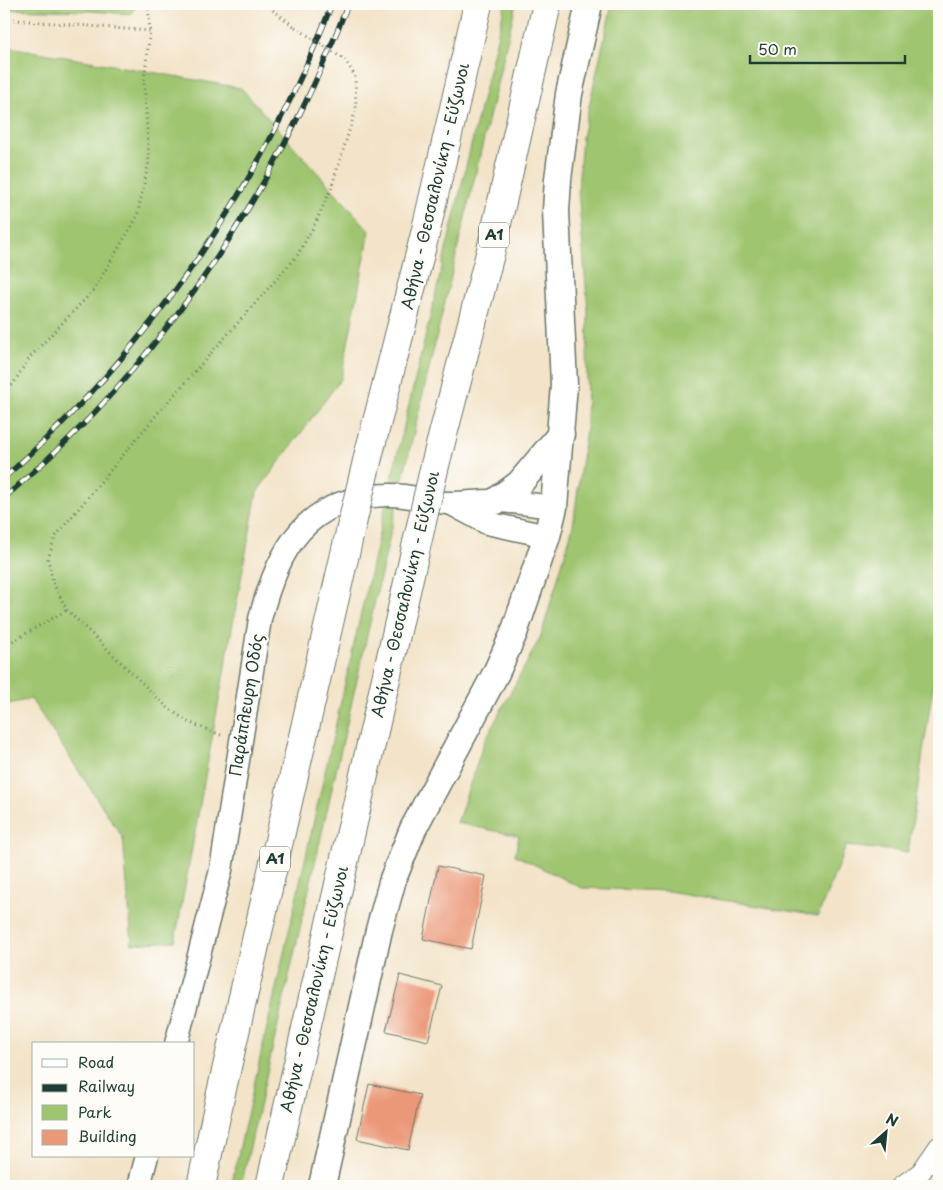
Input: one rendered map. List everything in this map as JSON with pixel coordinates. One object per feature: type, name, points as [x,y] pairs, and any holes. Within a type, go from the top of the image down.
[{"type":"highway","name":"Αθήνα - Θεσσαλονίκη - Εύζωνοι","points":[[201,1186],[350,532],[425,234],[478,4]]},
{"type":"highway","name":"Αθήνα - Θεσσαλονίκη - Εύζωνοι","points":[[270,1186],[435,465],[491,250],[547,4]]},
{"type":"main road","points":[[322,1186],[379,930],[393,879],[413,829],[496,674],[525,606],[554,508],[564,385],[556,211],[558,179],[569,94],[589,4]]},
{"type":"main road","points":[[496,501],[519,484],[561,434]]},
{"type":"street","name":"Παράπλευρη Οδός","points":[[177,1042],[221,870],[260,619],[269,584],[279,560],[298,532],[330,508],[350,498],[388,494],[449,503],[496,501],[554,508]]},
{"type":"street","name":"Παράπλευρη Οδός","points":[[449,503],[487,523],[547,536]]},
{"type":"street","points":[[901,1186],[921,1172],[939,1146]]},
{"type":"street","points":[[139,1186],[146,1158]]},
{"type":"path","points":[[4,392],[12,384],[30,357],[93,292],[137,216],[149,161],[144,80],[150,31],[148,4]]},
{"type":"path","points":[[241,741],[188,722],[167,707],[67,610],[52,582],[48,559],[55,538],[158,413],[297,256],[315,224],[331,189],[356,109],[355,76],[346,60],[295,27],[266,4]]},
{"type":"path","points":[[4,19],[150,31]]},
{"type":"path","points":[[4,646],[67,610]]},
{"type":"green space","points":[[4,4],[137,4],[131,14],[4,9]]},
{"type":"green space","points":[[505,4],[516,4],[407,461],[241,1186],[231,1186],[396,459]]},
{"type":"green space","points":[[612,4],[939,4],[939,680],[934,680],[908,852],[846,846],[818,916],[668,891],[582,888],[515,855],[519,836],[457,823],[484,742],[541,636],[573,526],[586,428],[588,311],[578,189],[582,137]]},
{"type":"green space","points":[[4,46],[241,88],[370,231],[341,379],[257,492],[175,941],[132,944],[123,838],[31,699],[4,705]]},
{"type":"building","points":[[438,866],[486,876],[471,949],[423,939]]},
{"type":"building","points":[[400,975],[442,986],[428,1041],[386,1031]]},
{"type":"building","points":[[369,1084],[420,1095],[408,1150],[357,1139]]},
{"type":"railway","points":[[4,478],[57,428],[107,375],[153,319],[196,261],[236,200],[271,137],[304,71],[332,4]]},
{"type":"railway","points":[[4,498],[69,439],[105,401],[143,357],[213,263],[245,214],[274,163],[326,58],[348,4]]}]
